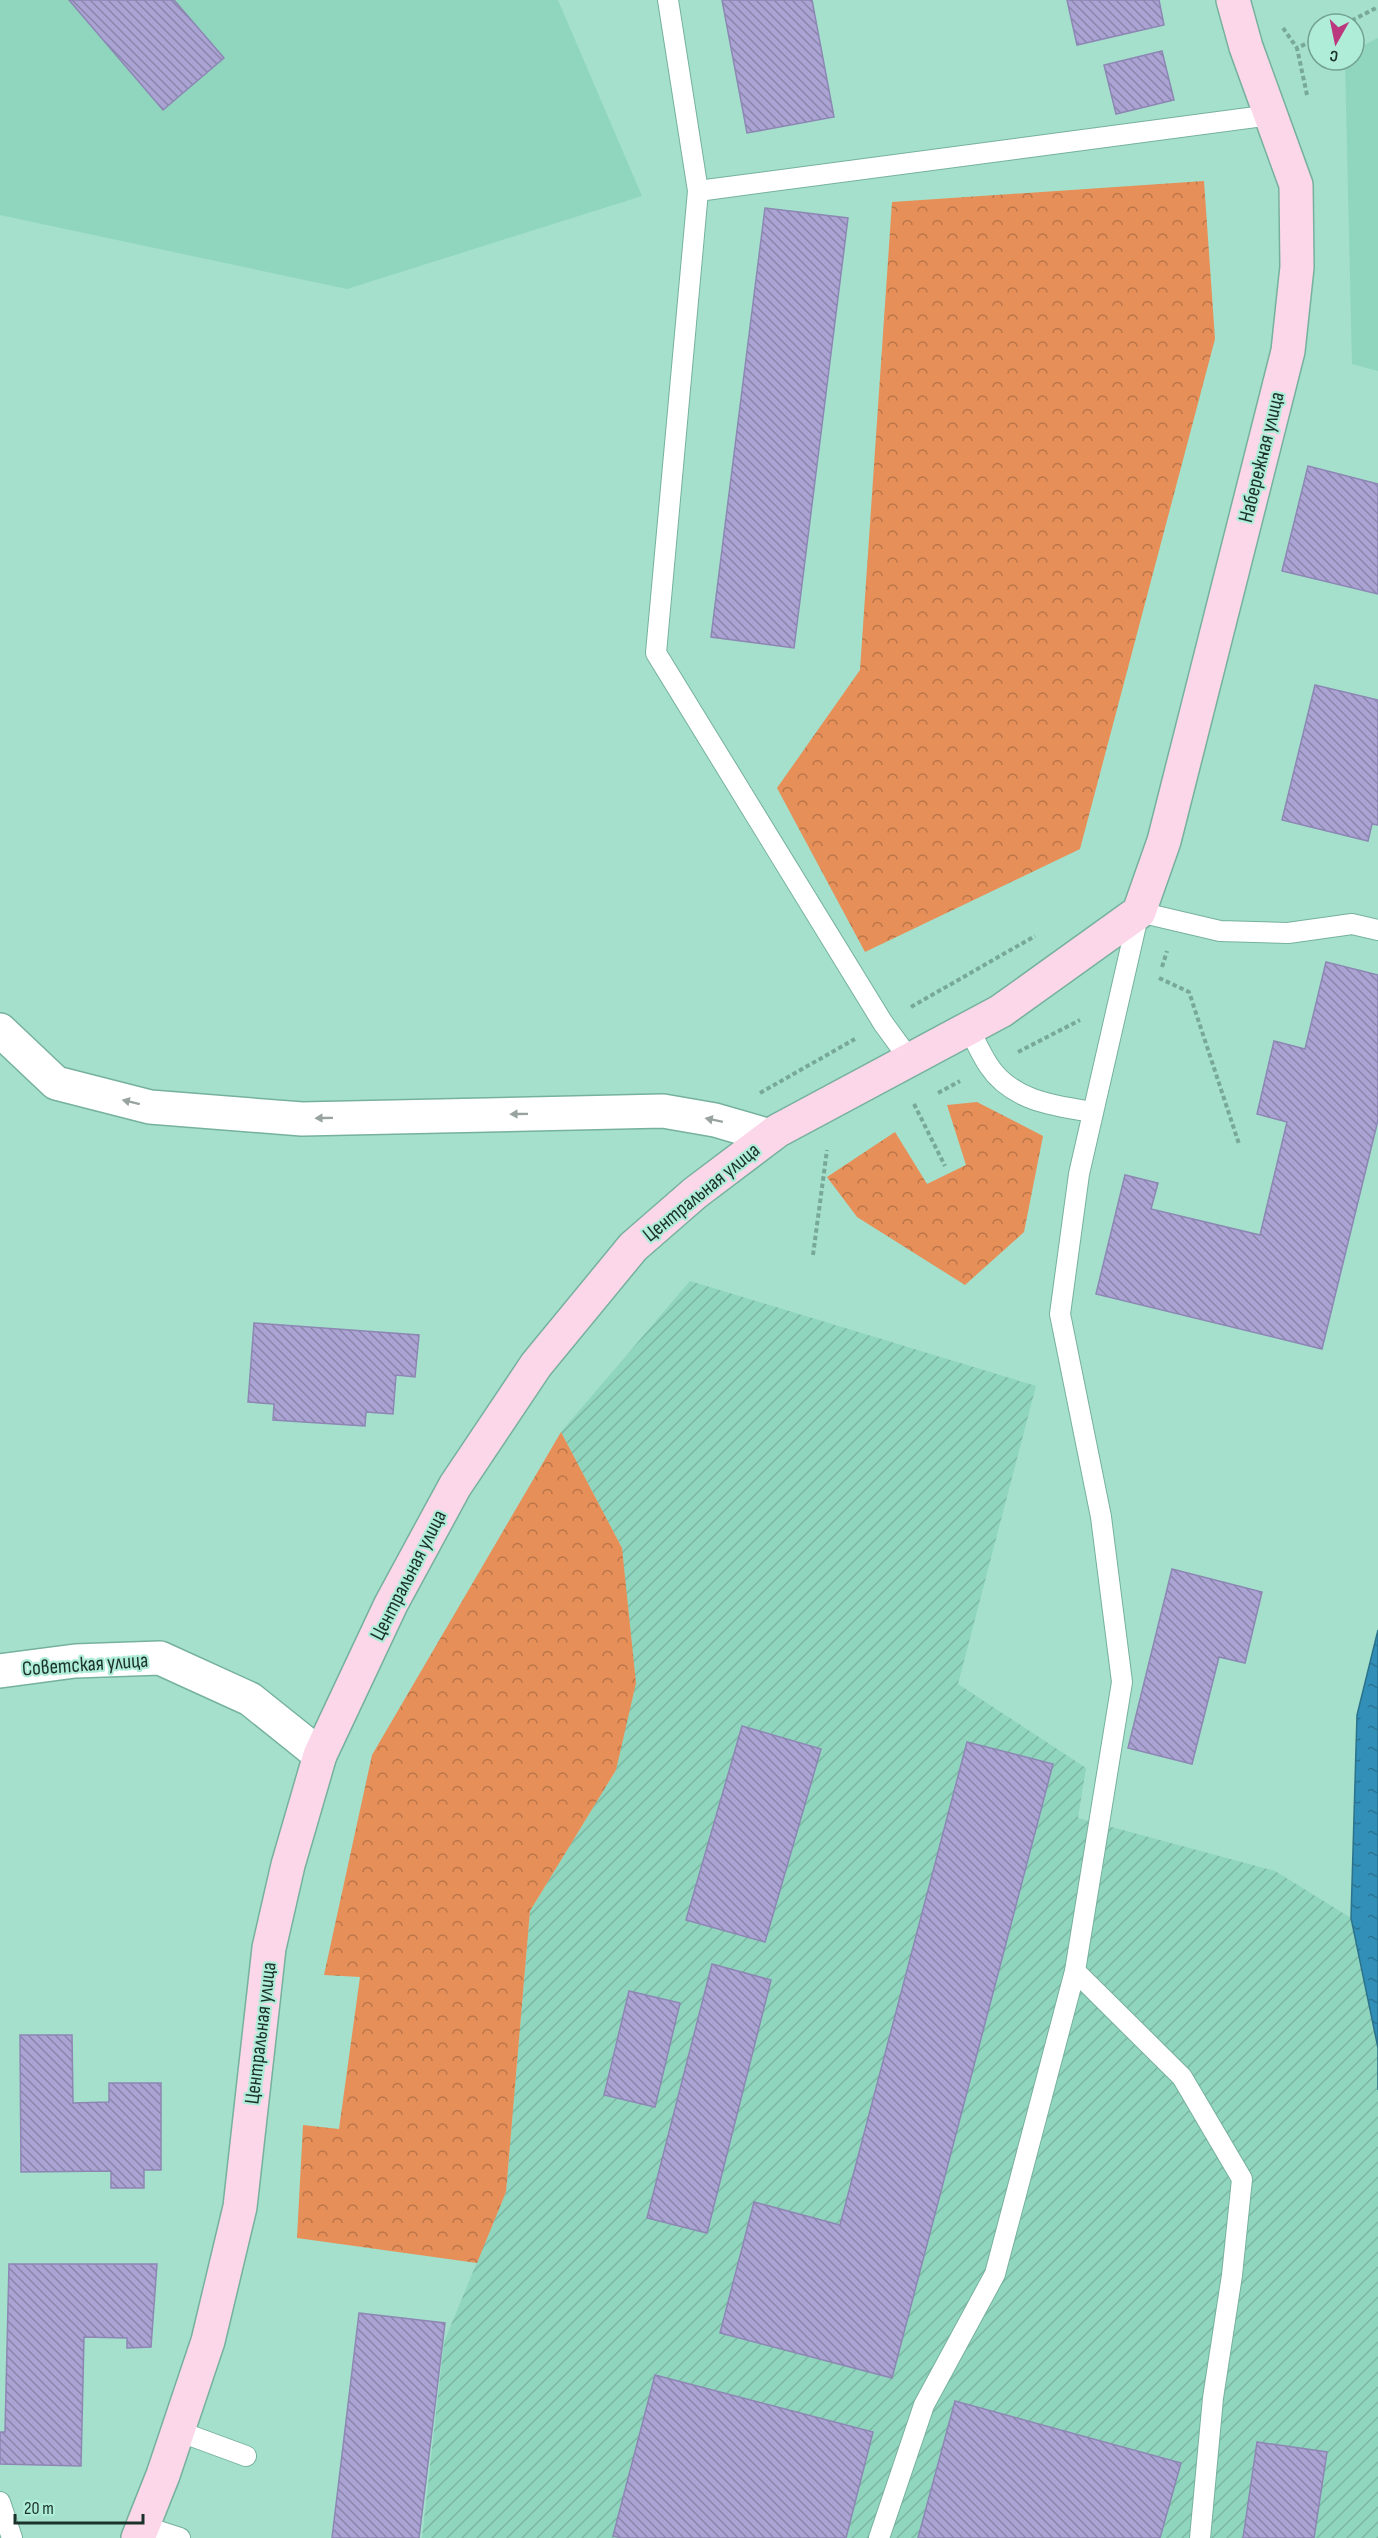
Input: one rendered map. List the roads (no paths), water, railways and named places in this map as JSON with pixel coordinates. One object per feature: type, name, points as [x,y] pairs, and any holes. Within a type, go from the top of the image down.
[{"type":"street","name":"Набережная улица","points":[[1140,912],[1164,841],[1288,351],[1297,267],[1296,185],[1246,47],[1233,0]]},
{"type":"street","name":"Центральная улица","points":[[140,2532],[178,2431],[208,2341],[240,2207],[270,1948],[288,1865],[321,1755],[391,1604],[455,1486],[536,1365],[633,1246],[696,1192],[770,1136],[1001,1011],[1140,912]]},
{"type":"street","points":[[0,1030],[57,1083],[150,1107],[302,1119],[663,1111],[715,1120],[770,1136]]},
{"type":"street","name":"Советская улица","points":[[0,1671],[75,1661],[160,1658],[250,1699],[321,1755]]},
{"type":"lane","points":[[668,0],[698,191],[656,653],[883,1023],[910,1060]]},
{"type":"lane","points":[[698,191],[1270,115]]},
{"type":"lane","points":[[879,2538],[924,2405],[996,2274],[1075,1971],[1122,1682],[1101,1517],[1060,1314],[1079,1174],[1140,912],[1220,931],[1288,933],[1352,924],[1378,930]]},
{"type":"lane","points":[[969,1028],[989,1066],[1001,1081],[1023,1096],[1054,1106],[1093,1112]]},
{"type":"lane","points":[[1075,1971],[1182,2077],[1242,2179],[1232,2275],[1213,2398],[1200,2538]]},
{"type":"lane","points":[[178,2431],[246,2456]]},
{"type":"lane","points":[[0,2502],[12,2538]]},
{"type":"lane","points":[[140,2532],[180,2538]]},
{"type":"water","points":[[1378,1630],[1378,2048],[1351,1918],[1357,1715]]}]
